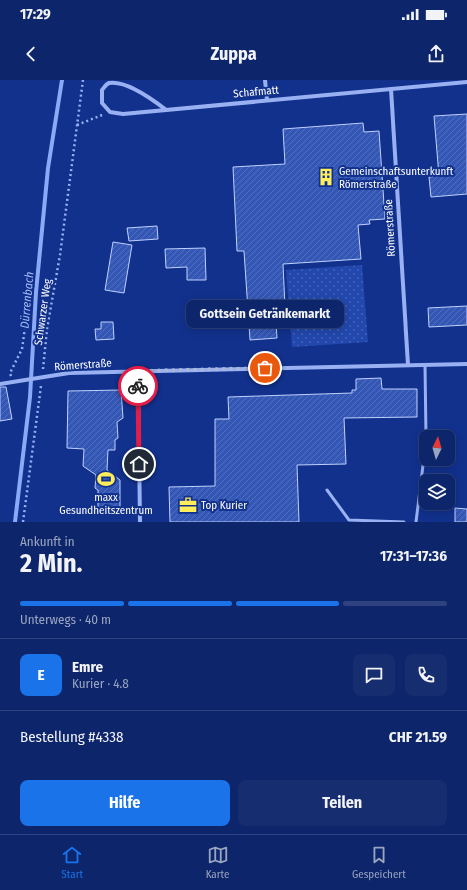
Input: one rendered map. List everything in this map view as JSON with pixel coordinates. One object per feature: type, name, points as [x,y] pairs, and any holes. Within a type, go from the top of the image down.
[{"type":"street","points":[[265,80],[267,100]]},
{"type":"street","points":[[110,112],[102,103],[102,90],[108,83],[121,81],[141,90],[165,109]]},
{"type":"street","name":"Schafmatt","points":[[110,112],[123,114],[467,82]]},
{"type":"street","name":"Römerstraße","points":[[391,89],[408,365]]},
{"type":"street","name":"Römerstraße","points":[[0,384],[69,372],[467,364]]},
{"type":"street","points":[[138,371],[140,522]]},
{"type":"lane","points":[[425,365],[426,430]]},
{"type":"lane","points":[[416,522],[423,466]]},
{"type":"lane","points":[[327,490],[349,520],[404,522]]},
{"type":"path","name":"Schwarzer Weg","points":[[23,522],[43,377],[47,329],[83,80]]},
{"type":"path","points":[[77,125],[110,112]]},
{"type":"path","points":[[12,382],[10,373],[22,349],[32,278]]},
{"type":"shaded area","points":[[362,265],[368,342],[292,347],[286,270]]},
{"type":"building","points":[[467,114],[467,194],[431,197],[429,177],[439,176],[434,116]]},
{"type":"building","points":[[363,123],[364,132],[379,131],[385,219],[369,220],[370,224],[358,225],[361,259],[283,264],[285,307],[275,308],[277,338],[250,340],[244,251],[237,251],[233,167],[285,164],[283,129]]},
{"type":"building","points":[[157,226],[158,239],[129,241],[127,228]]},
{"type":"building","points":[[113,242],[132,245],[124,293],[105,290]]},
{"type":"building","points":[[205,248],[206,280],[187,280],[187,267],[166,268],[165,249]]},
{"type":"building","points":[[467,306],[467,325],[429,327],[428,308]]},
{"type":"building","points":[[101,322],[113,322],[114,339],[96,340],[95,329],[101,329]]},
{"type":"building","points":[[381,378],[382,389],[417,389],[417,417],[344,418],[346,464],[297,465],[299,522],[170,522],[169,487],[215,486],[215,419],[229,419],[228,397],[352,393],[352,390],[356,390],[356,379]]},
{"type":"building","points":[[0,387],[6,387],[12,419],[0,421]]},
{"type":"building","points":[[121,390],[123,418],[117,422],[118,438],[115,440],[115,450],[108,450],[107,470],[120,480],[120,507],[107,514],[98,508],[98,490],[95,488],[96,475],[83,466],[84,449],[67,448],[68,391]]},
{"type":"building","points":[[455,508],[467,509],[467,522],[455,522]]},
{"type":"waterway","name":"Dürrenbach","points":[[15,522],[30,397],[36,292],[48,168],[62,80]]},
{"type":"way so far","points":[[138,386],[138,371],[265,368]]},
{"type":"place","name":"Gemeinschaftsunterkunft Römerstraße","points":[[326,177]]},
{"type":"place","name":"Gottsein Getränkemarkt","points":[[265,368]]},
{"type":"place","name":"maxx Gesundheitszentrum","points":[[106,479]]},
{"type":"place","name":"Top Kurier","points":[[188,505]]},
{"type":"route","points":[[138,386],[139,464]]}]
